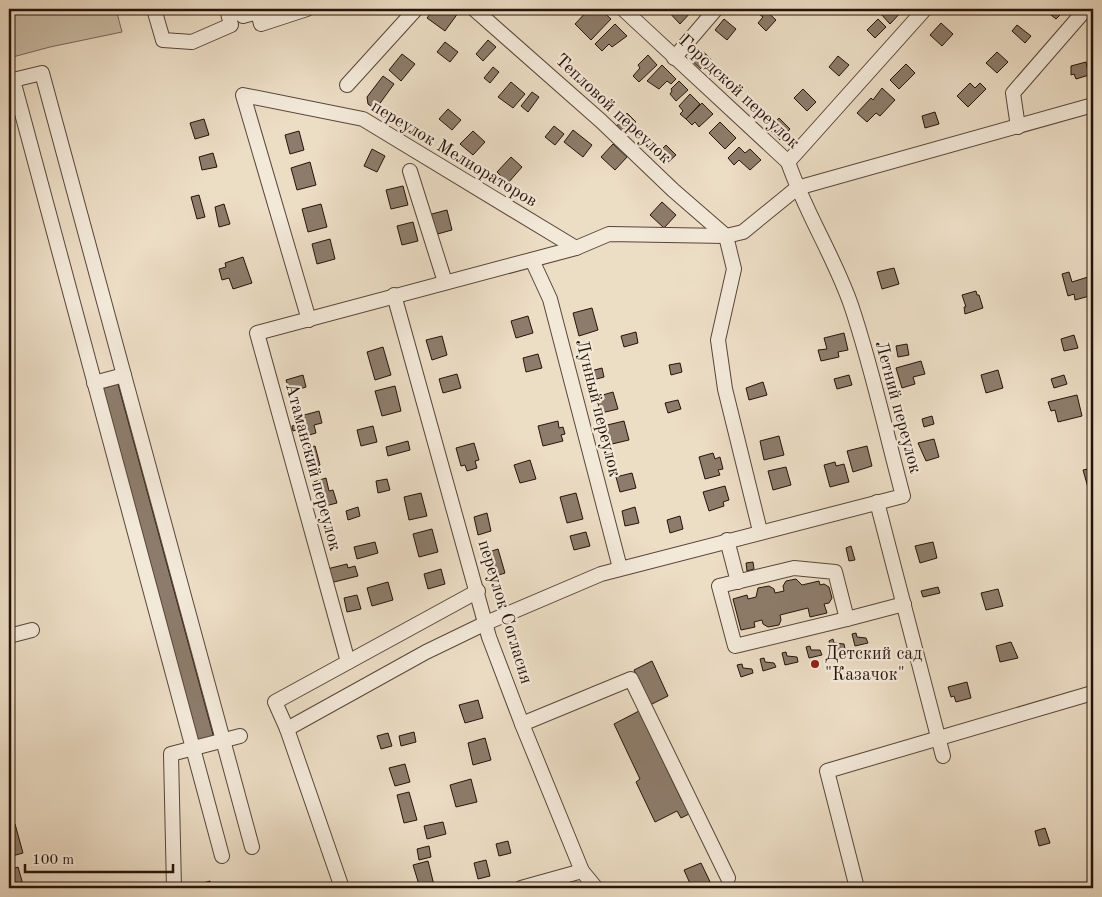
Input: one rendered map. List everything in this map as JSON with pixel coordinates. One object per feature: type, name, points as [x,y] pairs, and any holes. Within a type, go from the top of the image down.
[{"type":"street","points":[[154,9],[163,40],[192,42],[231,25],[227,9]]},
{"type":"street","points":[[236,9],[243,16],[258,12],[261,24],[307,9]]},
{"type":"street","points":[[346,85],[416,9]]},
{"type":"street","name":"Тепловой переулок","points":[[474,9],[601,121],[673,190],[726,236]]},
{"type":"street","name":"Городской переулок","points":[[623,9],[788,162],[797,188]]},
{"type":"street","points":[[674,58],[716,9]]},
{"type":"street","points":[[788,162],[925,9]]},
{"type":"street","points":[[1018,126],[1013,93],[1086,9]]},
{"type":"street","points":[[222,856],[13,80],[42,73],[252,847]]},
{"type":"street","name":"переулок Мелиораторов","points":[[309,320],[243,95],[363,119],[576,248]]},
{"type":"street","points":[[309,320],[394,295],[576,248],[609,234],[726,236],[743,232],[797,188],[1093,105]]},
{"type":"street","points":[[410,171],[445,282]]},
{"type":"street","name":"Летний переулок","points":[[797,188],[824,242],[851,305],[903,496],[878,502]]},
{"type":"street","points":[[726,236],[734,269],[718,340],[725,389],[760,531]]},
{"type":"street","name":"Лунный переулок","points":[[532,260],[550,299],[620,568]]},
{"type":"street","name":"переулок Согласия","points":[[394,295],[486,623],[522,724],[582,871],[596,888]]},
{"type":"street","name":"Атаманский переулок","points":[[309,320],[257,333],[348,662]]},
{"type":"street","points":[[94,383],[124,375]]},
{"type":"street","points":[[287,729],[426,652],[486,623],[601,574],[760,531],[878,502],[943,756]]},
{"type":"street","points":[[727,540],[738,582]]},
{"type":"street","points":[[847,619],[835,572],[794,568],[719,586],[735,646],[847,619],[904,604]]},
{"type":"street","points":[[342,888],[287,729],[274,702],[478,591]]},
{"type":"street","points":[[9,636],[32,630]]},
{"type":"street","points":[[522,724],[631,679],[728,878]]},
{"type":"street","points":[[857,888],[827,771],[955,736],[1089,694]]},
{"type":"street","points":[[174,888],[171,754],[192,747],[223,742],[240,736]]},
{"type":"street","points":[[519,888],[582,871]]},
{"type":"shaded area","points":[[9,9],[116,9],[122,32],[50,47],[9,58]]},
{"type":"building","points":[[434,9],[461,9],[445,31],[427,18]]},
{"type":"building","points":[[589,9],[600,9],[611,19],[591,40],[575,24]]},
{"type":"building","points":[[666,9],[690,9],[692,11],[680,24]]},
{"type":"building","points":[[759,9],[764,9],[776,20],[766,31],[758,23],[763,17],[756,12]]},
{"type":"building","points":[[884,9],[904,9],[890,24],[880,13]]},
{"type":"building","points":[[1048,9],[1060,9],[1063,12],[1056,19],[1046,11]]},
{"type":"building","points":[[724,19],[736,29],[727,40],[715,30]]},
{"type":"building","points":[[878,19],[886,27],[875,38],[867,30]]},
{"type":"building","points":[[941,23],[953,34],[942,46],[930,35]]},
{"type":"building","points":[[615,24],[627,36],[612,47],[609,44],[602,51],[595,44]]},
{"type":"building","points":[[1017,25],[1031,36],[1025,43],[1012,31]]},
{"type":"building","points":[[488,40],[496,47],[483,61],[476,54]]},
{"type":"building","points":[[445,42],[458,52],[450,62],[437,52]]},
{"type":"building","points":[[699,48],[711,59],[702,70],[690,59]]},
{"type":"building","points":[[997,52],[1008,62],[997,73],[986,63]]},
{"type":"building","points":[[402,54],[415,64],[401,81],[389,70]]},
{"type":"building","points":[[648,55],[657,65],[639,82],[633,76],[640,68],[638,65]]},
{"type":"building","points":[[838,56],[849,65],[839,76],[829,67]]},
{"type":"building","points":[[1086,62],[1089,75],[1076,79],[1074,74],[1071,75],[1071,66]]},
{"type":"building","points":[[906,64],[915,73],[899,89],[890,80]]},
{"type":"building","points":[[662,65],[676,79],[671,84],[667,81],[659,89],[647,81]]},
{"type":"building","points":[[493,67],[499,72],[490,83],[484,78]]},
{"type":"building","points":[[383,76],[394,84],[378,106],[375,104],[372,107],[368,104],[367,97]]},
{"type":"building","points":[[679,81],[688,90],[676,101],[670,94],[671,89]]},
{"type":"building","points":[[511,82],[525,94],[513,108],[498,97]]},
{"type":"building","points":[[970,83],[975,88],[980,83],[986,89],[968,107],[957,96]]},
{"type":"building","points":[[882,88],[895,100],[880,116],[876,113],[867,122],[857,113],[871,98],[873,100]]},
{"type":"building","points":[[803,89],[816,102],[807,111],[794,98]]},
{"type":"building","points":[[532,92],[539,97],[528,112],[521,106]]},
{"type":"building","points":[[690,94],[700,104],[686,119],[680,114],[683,111],[679,106]]},
{"type":"building","points":[[702,103],[713,114],[699,127],[695,122],[692,125],[686,119]]},
{"type":"building","points":[[448,109],[461,120],[452,130],[439,119]]},
{"type":"building","points":[[935,112],[939,124],[925,128],[922,116]]},
{"type":"building","points":[[627,113],[636,122],[624,134],[616,127]]},
{"type":"building","points":[[779,118],[790,129],[780,140],[769,129]]},
{"type":"building","points":[[204,119],[209,135],[195,139],[190,123]]},
{"type":"building","points":[[720,122],[736,138],[725,149],[709,133]]},
{"type":"building","points":[[554,126],[564,134],[555,145],[545,137]]},
{"type":"building","points":[[573,130],[592,145],[583,157],[564,142]]},
{"type":"building","points":[[299,131],[304,150],[290,154],[285,135]]},
{"type":"building","points":[[473,131],[485,142],[473,155],[460,144]]},
{"type":"building","points":[[613,144],[627,157],[615,170],[601,157]]},
{"type":"building","points":[[666,145],[676,155],[666,164],[657,154]]},
{"type":"building","points":[[739,147],[745,153],[750,149],[761,160],[750,170],[739,160],[734,165],[728,158]]},
{"type":"building","points":[[372,149],[385,156],[377,172],[364,166]]},
{"type":"building","points":[[213,153],[217,167],[202,170],[199,157]]},
{"type":"building","points":[[511,157],[522,167],[508,183],[497,172]]},
{"type":"building","points":[[310,162],[316,185],[297,190],[291,168]]},
{"type":"building","points":[[403,186],[408,205],[391,209],[386,190]]},
{"type":"building","points":[[199,195],[205,217],[197,219],[191,197]]},
{"type":"building","points":[[662,202],[676,215],[664,228],[650,215]]},
{"type":"building","points":[[224,204],[230,224],[219,227],[215,207]]},
{"type":"building","points":[[321,204],[327,227],[308,232],[302,209]]},
{"type":"building","points":[[447,210],[452,230],[434,235],[428,215]]},
{"type":"building","points":[[413,222],[418,241],[402,245],[397,226]]},
{"type":"building","points":[[330,239],[335,259],[317,264],[312,244]]},
{"type":"building","points":[[243,257],[252,283],[233,289],[229,278],[222,280],[219,269],[226,267],[225,263]]},
{"type":"building","points":[[894,268],[899,284],[882,289],[877,272]]},
{"type":"building","points":[[1069,272],[1072,282],[1088,277],[1093,295],[1075,300],[1074,294],[1068,296],[1062,274]]},
{"type":"building","points":[[976,291],[983,308],[965,314],[964,307],[966,307],[962,295]]},
{"type":"building","points":[[592,308],[598,330],[579,336],[573,313]]},
{"type":"building","points":[[528,316],[533,333],[516,338],[511,321]]},
{"type":"building","points":[[636,332],[638,343],[624,347],[621,336]]},
{"type":"building","points":[[844,333],[848,350],[838,352],[839,357],[821,361],[818,350],[827,349],[824,338]]},
{"type":"building","points":[[1074,335],[1078,348],[1064,351],[1061,339]]},
{"type":"building","points":[[442,336],[447,355],[432,360],[426,340]]},
{"type":"building","points":[[907,344],[909,355],[898,357],[896,346]]},
{"type":"building","points":[[383,347],[391,375],[375,380],[367,352]]},
{"type":"building","points":[[538,354],[542,368],[526,372],[523,358]]},
{"type":"building","points":[[921,361],[925,374],[913,377],[915,384],[902,388],[896,368]]},
{"type":"building","points":[[680,363],[682,372],[671,375],[669,365]]},
{"type":"building","points":[[602,368],[604,377],[593,380],[591,371]]},
{"type":"building","points":[[998,370],[1003,388],[986,393],[981,375]]},
{"type":"building","points":[[457,374],[461,388],[443,393],[439,379]]},
{"type":"building","points":[[303,375],[306,387],[290,392],[286,380]]},
{"type":"building","points":[[849,375],[852,385],[837,389],[834,379]]},
{"type":"building","points":[[1064,375],[1067,384],[1054,388],[1051,379]]},
{"type":"building","points":[[763,382],[767,395],[749,400],[746,388]]},
{"type":"building","points":[[118,384],[214,738],[197,742],[101,389]]},
{"type":"building","points":[[395,386],[401,411],[382,416],[375,391]]},
{"type":"building","points":[[613,392],[618,409],[601,413],[596,397]]},
{"type":"building","points":[[1077,395],[1082,416],[1058,422],[1055,410],[1051,411],[1048,402]]},
{"type":"building","points":[[678,400],[681,409],[668,413],[665,403]]},
{"type":"building","points":[[319,411],[322,423],[314,425],[316,433],[299,438],[296,430],[293,431],[292,426],[295,425],[293,418]]},
{"type":"building","points":[[932,416],[934,424],[924,427],[922,419]]},
{"type":"building","points":[[558,421],[559,428],[563,427],[565,434],[561,435],[563,441],[543,446],[538,426]]},
{"type":"building","points":[[624,421],[629,440],[608,445],[603,426]]},
{"type":"building","points":[[373,426],[377,442],[361,446],[357,430]]},
{"type":"building","points":[[779,436],[784,455],[764,460],[760,441]]},
{"type":"building","points":[[934,439],[939,457],[926,461],[918,443]]},
{"type":"building","points":[[408,441],[410,450],[388,456],[386,447]]},
{"type":"building","points":[[474,443],[479,460],[475,461],[477,468],[467,471],[465,465],[461,466],[456,448]]},
{"type":"building","points":[[315,446],[320,465],[307,469],[302,449]]},
{"type":"building","points":[[867,446],[872,466],[853,472],[847,451]]},
{"type":"building","points":[[713,453],[715,459],[720,457],[723,469],[718,470],[720,475],[705,479],[699,457]]},
{"type":"building","points":[[530,460],[536,479],[520,483],[514,465]]},
{"type":"building","points":[[835,462],[836,466],[844,464],[849,482],[830,487],[824,465]]},
{"type":"building","points":[[786,467],[791,485],[773,490],[768,471]]},
{"type":"building","points":[[1093,468],[1093,490],[1089,491],[1083,470]]},
{"type":"building","points":[[632,473],[636,488],[620,492],[616,477]]},
{"type":"building","points":[[326,478],[329,491],[333,490],[337,503],[321,507],[319,502],[317,503],[313,482]]},
{"type":"building","points":[[387,479],[390,490],[378,493],[376,481]]},
{"type":"building","points":[[725,486],[729,500],[723,502],[724,506],[709,511],[703,492]]},
{"type":"building","points":[[421,493],[427,516],[409,520],[404,497]]},
{"type":"building","points":[[576,493],[583,519],[567,523],[560,497]]},
{"type":"building","points":[[358,507],[360,516],[348,520],[346,511]]},
{"type":"building","points":[[635,507],[639,523],[625,526],[622,511]]},
{"type":"building","points":[[487,513],[491,531],[478,535],[474,517]]},
{"type":"building","points":[[680,516],[683,529],[670,533],[667,520]]},
{"type":"building","points":[[432,529],[438,552],[419,557],[413,534]]},
{"type":"building","points":[[586,532],[590,546],[574,550],[570,536]]},
{"type":"building","points":[[375,542],[378,553],[357,559],[354,547]]},
{"type":"building","points":[[933,542],[937,558],[920,563],[915,546]]},
{"type":"building","points":[[851,546],[855,560],[849,561],[846,548]]},
{"type":"building","points":[[498,549],[505,573],[493,577],[491,570],[488,571],[483,554]]},
{"type":"building","points":[[753,562],[754,569],[747,571],[746,563]]},
{"type":"building","points":[[347,564],[348,568],[355,566],[358,576],[330,583],[327,569]]},
{"type":"building","points":[[441,569],[445,584],[428,589],[424,574]]},
{"type":"building","points":[[796,579],[802,585],[819,581],[820,585],[824,584],[829,587],[832,598],[829,603],[824,604],[827,613],[810,617],[808,608],[780,615],[779,625],[768,627],[763,624],[762,620],[754,622],[755,627],[741,630],[733,599],[747,595],[748,599],[756,597],[758,588],[769,586],[774,589],[775,593],[784,591],[783,586],[786,581]]},
{"type":"building","points":[[388,582],[393,600],[372,606],[367,588]]},
{"type":"building","points":[[938,587],[940,593],[923,597],[921,591]]},
{"type":"building","points":[[998,589],[1003,606],[986,610],[981,593]]},
{"type":"building","points":[[357,595],[361,609],[347,612],[344,598]]},
{"type":"building","points":[[856,633],[857,637],[866,638],[868,643],[855,646],[852,634]]},
{"type":"building","points":[[833,639],[834,643],[844,644],[845,649],[832,652],[829,641]]},
{"type":"building","points":[[1011,642],[1018,658],[1000,662],[996,646]]},
{"type":"building","points":[[810,646],[811,650],[820,650],[822,655],[809,658],[806,647]]},
{"type":"building","points":[[786,652],[787,656],[797,657],[798,662],[785,665],[782,653]]},
{"type":"building","points":[[764,658],[765,662],[774,663],[776,667],[763,671],[760,659]]},
{"type":"building","points":[[652,661],[668,696],[650,705],[634,670]]},
{"type":"building","points":[[742,664],[743,668],[752,669],[753,673],[741,677],[737,665]]},
{"type":"building","points":[[967,682],[971,698],[956,702],[954,696],[951,697],[948,687]]},
{"type":"building","points":[[478,700],[483,718],[465,723],[459,705]]},
{"type":"building","points":[[639,711],[682,801],[687,799],[693,812],[681,818],[677,811],[655,822],[636,782],[640,779],[614,724]]},
{"type":"building","points":[[414,732],[416,742],[401,746],[399,736]]},
{"type":"building","points":[[388,733],[392,746],[381,749],[377,736]]},
{"type":"building","points":[[485,738],[491,760],[473,765],[468,743]]},
{"type":"building","points":[[405,764],[410,782],[395,786],[389,768]]},
{"type":"building","points":[[471,779],[477,802],[456,807],[450,785]]},
{"type":"building","points":[[409,792],[417,820],[404,823],[397,795]]},
{"type":"building","points":[[443,822],[446,834],[427,839],[424,826]]},
{"type":"building","points":[[15,824],[23,853],[9,857],[9,826]]},
{"type":"building","points":[[1045,828],[1050,843],[1039,846],[1035,831]]},
{"type":"building","points":[[508,841],[511,853],[499,856],[496,844]]},
{"type":"building","points":[[429,846],[431,857],[419,860],[417,849]]},
{"type":"building","points":[[486,860],[490,876],[478,879],[474,863]]},
{"type":"building","points":[[428,861],[434,885],[420,888],[413,865]]},
{"type":"building","points":[[701,863],[713,888],[692,888],[684,870]]},
{"type":"building","points":[[18,867],[24,888],[9,888],[9,870]]},
{"type":"building","points":[[210,881],[212,888],[194,888],[193,886]]},
{"type":"place","name":"Детский сад \"Казачок\"","points":[[815,664]]}]
